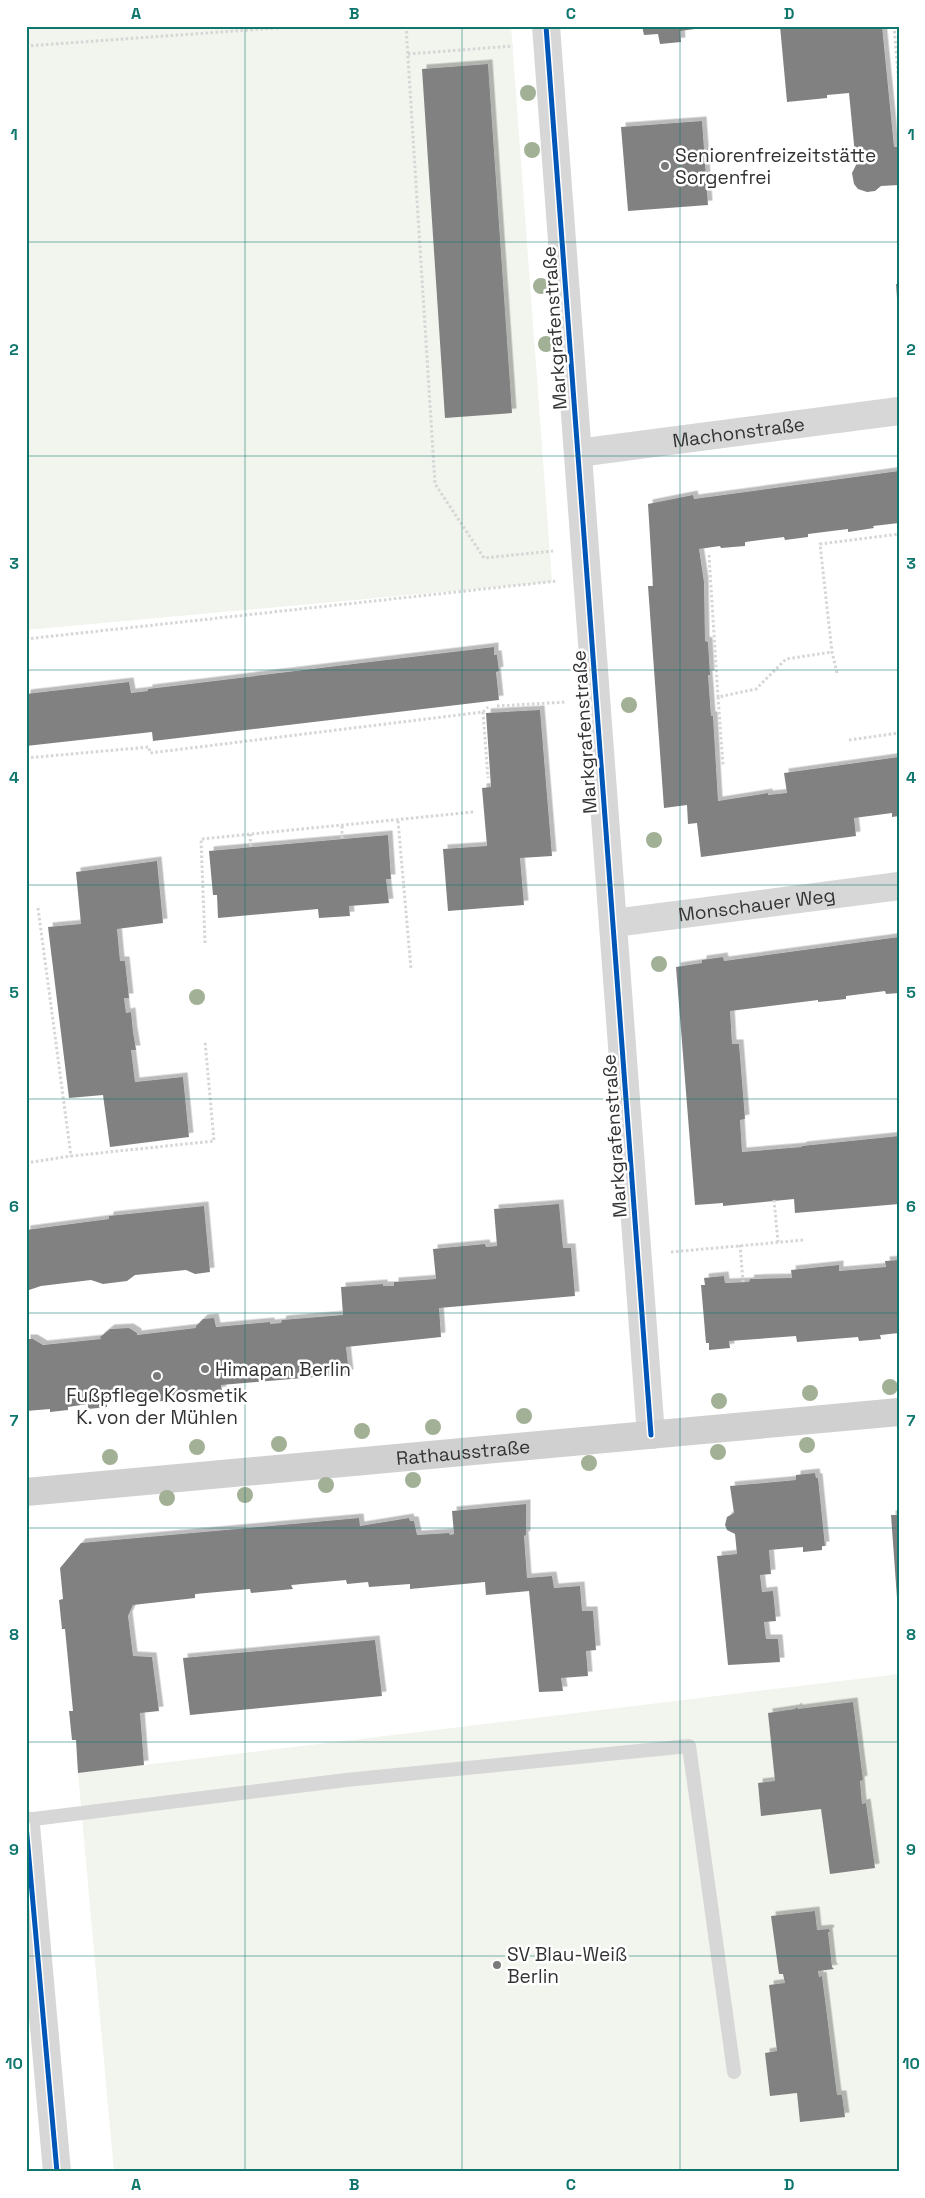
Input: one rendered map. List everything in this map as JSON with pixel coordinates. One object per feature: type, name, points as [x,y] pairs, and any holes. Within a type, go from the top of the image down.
[{"type":"main road","name":"Rathausstraße","points":[[26,1492],[899,1412]]},
{"type":"street","name":"Markgrafenstraße","points":[[546,26],[652,1435]]},
{"type":"street","name":"Machonstraße","points":[[578,453],[899,411]]},
{"type":"street","name":"Monschauer Weg","points":[[614,923],[899,886]]},
{"type":"street","points":[[26,1825],[57,2172]]},
{"type":"lane","points":[[26,1820],[346,1780],[689,1746],[734,2072]]},
{"type":"path","points":[[26,46],[304,26]]},
{"type":"path","points":[[406,26],[435,484],[484,558],[556,551]]},
{"type":"path","points":[[894,26],[899,85]]},
{"type":"path","points":[[408,54],[513,46]]},
{"type":"path","points":[[837,672],[832,652],[820,544],[899,534]]},
{"type":"path","points":[[709,554],[723,765]]},
{"type":"path","points":[[26,639],[559,580]]},
{"type":"path","points":[[718,697],[756,689],[786,659],[832,652]]},
{"type":"path","points":[[497,706],[568,702]]},
{"type":"path","points":[[26,758],[149,746],[150,753],[483,712],[488,708]]},
{"type":"path","points":[[483,712],[488,778]]},
{"type":"path","points":[[849,740],[899,734]]},
{"type":"path","points":[[205,943],[201,839],[474,812]]},
{"type":"path","points":[[398,821],[411,969]]},
{"type":"path","points":[[342,826],[342,839]]},
{"type":"path","points":[[250,834],[251,848]]},
{"type":"path","points":[[38,908],[71,1156]]},
{"type":"path","points":[[26,1163],[71,1156],[214,1141],[205,1041]]},
{"type":"path","points":[[774,1200],[778,1242]]},
{"type":"path","points":[[671,1252],[804,1240]]},
{"type":"path","points":[[740,1245],[743,1282]]},
{"type":"shaded area","points":[[26,26],[511,26],[552,582],[26,630]]},
{"type":"shaded area","name":"SV Blau-Weiß Berlin","points":[[899,1674],[899,2172],[114,2172],[78,1773]]},
{"type":"building","points":[[642,26],[695,26],[695,29],[680,31],[681,42],[660,44],[658,34],[644,35]]},
{"type":"building","points":[[780,26],[882,26],[894,147],[899,147],[899,185],[881,186],[875,191],[867,192],[858,189],[854,184],[852,173],[856,165],[849,93],[827,95],[827,98],[787,102]]},
{"type":"building","points":[[488,64],[512,413],[445,418],[422,69]]},
{"type":"building","name":"Seniorenfreizeitstätte Sorgenfrei","points":[[702,121],[708,205],[628,211],[621,127]]},
{"type":"building","points":[[896,284],[899,284],[899,298],[897,298]]},
{"type":"building","points":[[899,471],[899,523],[873,526],[874,528],[848,532],[848,529],[808,534],[808,537],[785,540],[784,537],[745,542],[745,546],[721,548],[720,546],[699,549],[704,582],[705,641],[708,642],[710,675],[708,675],[711,716],[713,716],[718,801],[768,793],[768,795],[787,793],[784,773],[899,757],[899,816],[892,817],[892,813],[854,818],[856,836],[701,857],[697,823],[688,824],[687,805],[664,808],[648,586],[653,586],[648,504],[693,495],[694,499]]},
{"type":"building","points":[[494,647],[494,655],[497,655],[499,671],[496,672],[499,700],[153,741],[152,732],[26,746],[26,694],[129,682],[131,693],[148,691],[148,689]]},
{"type":"building","points":[[540,710],[552,856],[520,858],[524,905],[448,911],[443,849],[487,846],[482,788],[491,787],[486,713]]},
{"type":"building","points":[[388,835],[391,879],[386,879],[389,903],[349,906],[350,916],[319,918],[318,909],[218,918],[217,895],[213,895],[209,851]]},
{"type":"building","points":[[157,861],[163,923],[117,929],[120,961],[125,961],[129,998],[124,998],[126,1013],[131,1012],[136,1050],[131,1050],[135,1082],[183,1077],[189,1137],[110,1147],[103,1095],[69,1098],[48,927],[81,924],[76,872]]},
{"type":"building","points":[[899,937],[899,993],[886,994],[885,991],[846,996],[846,999],[818,1002],[818,1000],[730,1011],[732,1044],[739,1044],[745,1119],[740,1120],[742,1152],[899,1136],[899,1204],[795,1213],[794,1199],[723,1206],[723,1203],[695,1205],[676,967],[723,957],[724,961]]},
{"type":"building","points":[[559,1204],[563,1248],[571,1248],[575,1296],[439,1308],[441,1337],[346,1347],[349,1374],[221,1385],[222,1391],[203,1393],[204,1397],[186,1398],[186,1394],[165,1396],[165,1401],[146,1402],[146,1399],[107,1402],[107,1407],[88,1409],[88,1404],[68,1407],[68,1410],[50,1412],[50,1409],[26,1411],[26,1339],[33,1339],[43,1345],[101,1339],[100,1337],[110,1329],[129,1328],[137,1333],[137,1335],[196,1328],[203,1319],[214,1318],[216,1327],[270,1322],[270,1324],[281,1323],[282,1320],[343,1315],[341,1287],[383,1284],[383,1286],[394,1286],[394,1282],[436,1279],[433,1249],[485,1244],[486,1247],[497,1246],[494,1209]]},
{"type":"building","points":[[204,1206],[210,1272],[195,1274],[186,1270],[135,1275],[127,1281],[103,1284],[91,1280],[41,1286],[26,1291],[26,1230],[109,1219],[109,1216]]},
{"type":"building","points":[[899,1260],[899,1333],[880,1335],[881,1339],[859,1341],[858,1337],[797,1342],[796,1336],[729,1341],[730,1348],[709,1350],[709,1343],[706,1343],[701,1285],[705,1285],[704,1278],[724,1276],[725,1283],[749,1282],[750,1279],[792,1278],[791,1270],[839,1265],[839,1271],[886,1267],[885,1261]]},
{"type":"building","points":[[815,1473],[816,1478],[818,1478],[825,1546],[822,1546],[822,1550],[803,1552],[803,1547],[769,1550],[771,1574],[760,1575],[762,1592],[773,1591],[776,1621],[764,1622],[766,1639],[778,1639],[780,1662],[728,1665],[717,1556],[737,1554],[735,1534],[727,1530],[725,1525],[727,1517],[734,1513],[730,1486],[796,1480],[796,1475]]},
{"type":"building","points":[[526,1504],[526,1535],[524,1536],[527,1578],[552,1576],[554,1588],[580,1586],[582,1611],[593,1611],[596,1650],[586,1651],[588,1676],[561,1678],[563,1691],[539,1692],[529,1591],[486,1595],[485,1582],[410,1589],[410,1584],[369,1587],[368,1582],[347,1584],[346,1580],[291,1585],[293,1589],[251,1593],[250,1589],[195,1594],[195,1598],[133,1605],[128,1616],[133,1656],[152,1657],[159,1711],[140,1713],[144,1765],[78,1773],[76,1740],[72,1740],[69,1711],[73,1711],[65,1629],[62,1629],[59,1600],[63,1599],[60,1568],[81,1543],[359,1518],[360,1526],[409,1518],[410,1521],[414,1521],[417,1535],[449,1533],[450,1535],[454,1534],[452,1511]]},
{"type":"building","points":[[891,1515],[899,1515],[899,1598],[897,1598]]},
{"type":"building","points":[[375,1640],[382,1696],[190,1715],[183,1658]]},
{"type":"building","points":[[853,1702],[863,1780],[860,1781],[862,1804],[866,1803],[875,1868],[830,1874],[821,1809],[761,1816],[758,1783],[775,1781],[768,1713],[795,1709],[797,1707],[798,1709]]},
{"type":"building","points":[[815,1911],[817,1930],[829,1929],[830,1932],[828,1932],[832,1967],[834,1969],[818,1971],[819,1977],[822,1976],[837,2095],[842,2095],[845,2117],[800,2122],[797,2093],[770,2096],[765,2053],[777,2051],[769,1985],[785,1983],[783,1974],[779,1974],[771,1916]]},
{"type":"cycle path","points":[[546,26],[651,1435]]},
{"type":"cycle path","points":[[26,1825],[57,2172]]},
{"type":"place","name":"Seniorenfreizeitstätte Sorgenfrei","points":[[665,166]]},
{"type":"place","name":"Himapan Berlin","points":[[205,1369]]},
{"type":"place","name":"Fußpflege Kosmetik K. von der Mühlen","points":[[157,1376]]},
{"type":"place","name":"SV Blau-Weiß Berlin","points":[[497,1965]]}]
